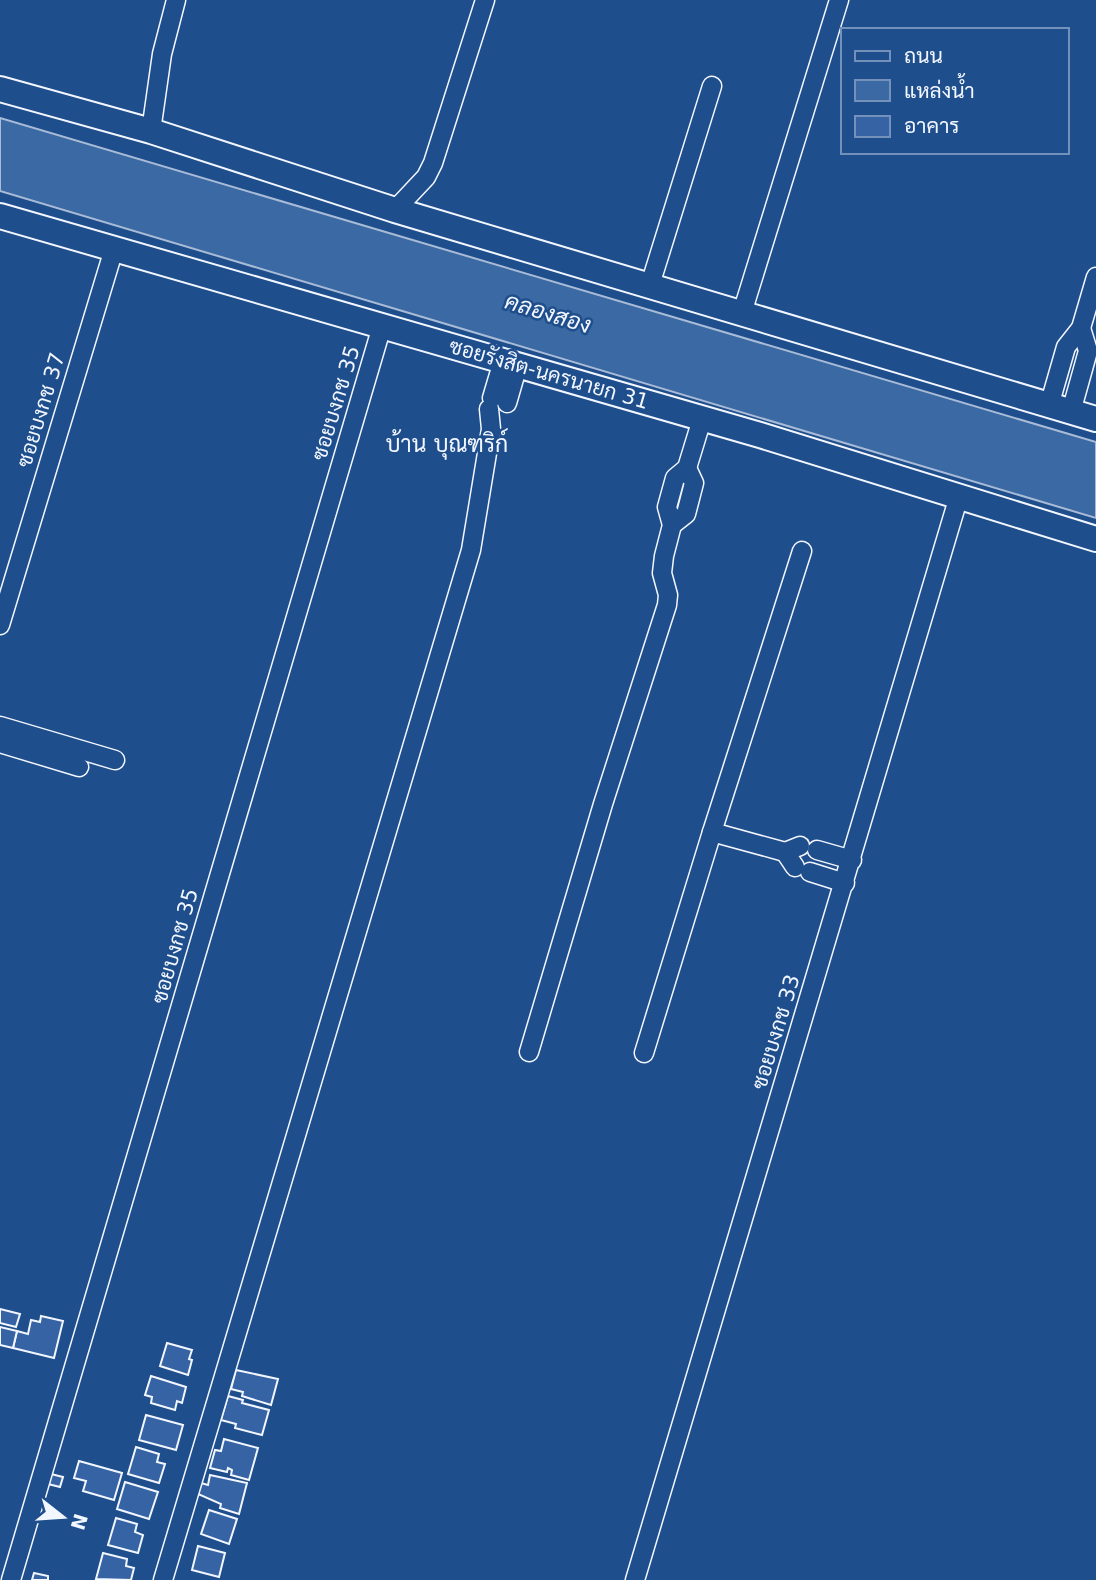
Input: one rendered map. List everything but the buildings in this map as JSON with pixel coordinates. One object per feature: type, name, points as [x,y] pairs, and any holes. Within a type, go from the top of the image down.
[{"type":"street","points":[[151,131],[162,54],[176,0]]},
{"type":"street","points":[[395,210],[426,177],[437,155],[485,0]]},
{"type":"street","points":[[742,313],[839,0]]},
{"type":"street","points":[[650,285],[712,86]]},
{"type":"street","points":[[0,89],[151,131],[395,210],[1096,419]]},
{"type":"street","name":"ซอยรังสิต-นครนายก 31","points":[[0,216],[702,419],[1096,538]]},
{"type":"street","name":"ซอยบงกช 37","points":[[0,625],[114,249]]},
{"type":"street","points":[[1060,409],[1088,351],[1081,328],[1096,277]]},
{"type":"street","name":"ซอยบงกช 35","points":[[11,1580],[382,326]]},
{"type":"street","points":[[163,1580],[471,550],[491,429],[510,363]]},
{"type":"street","points":[[529,1052],[603,804],[667,606],[662,573],[672,525],[667,507],[675,478],[687,468],[702,419]]},
{"type":"street","name":"ซอยบงกช 33","points":[[635,1580],[959,496]]},
{"type":"street","points":[[644,1054],[802,551]]},
{"type":"street","points":[[0,726],[115,760]]},
{"type":"street","points":[[0,743],[79,767]]},
{"type":"street","points":[[712,832],[801,857],[852,860]]},
{"type":"street","points":[[801,857],[845,883]]},
{"type":"water","name":"คลองสอง","points":[[0,118],[1096,442],[1096,518],[0,191]]},
{"type":"district","name":"บ้าน บุณฑริก์","points":[[447,444]]}]
